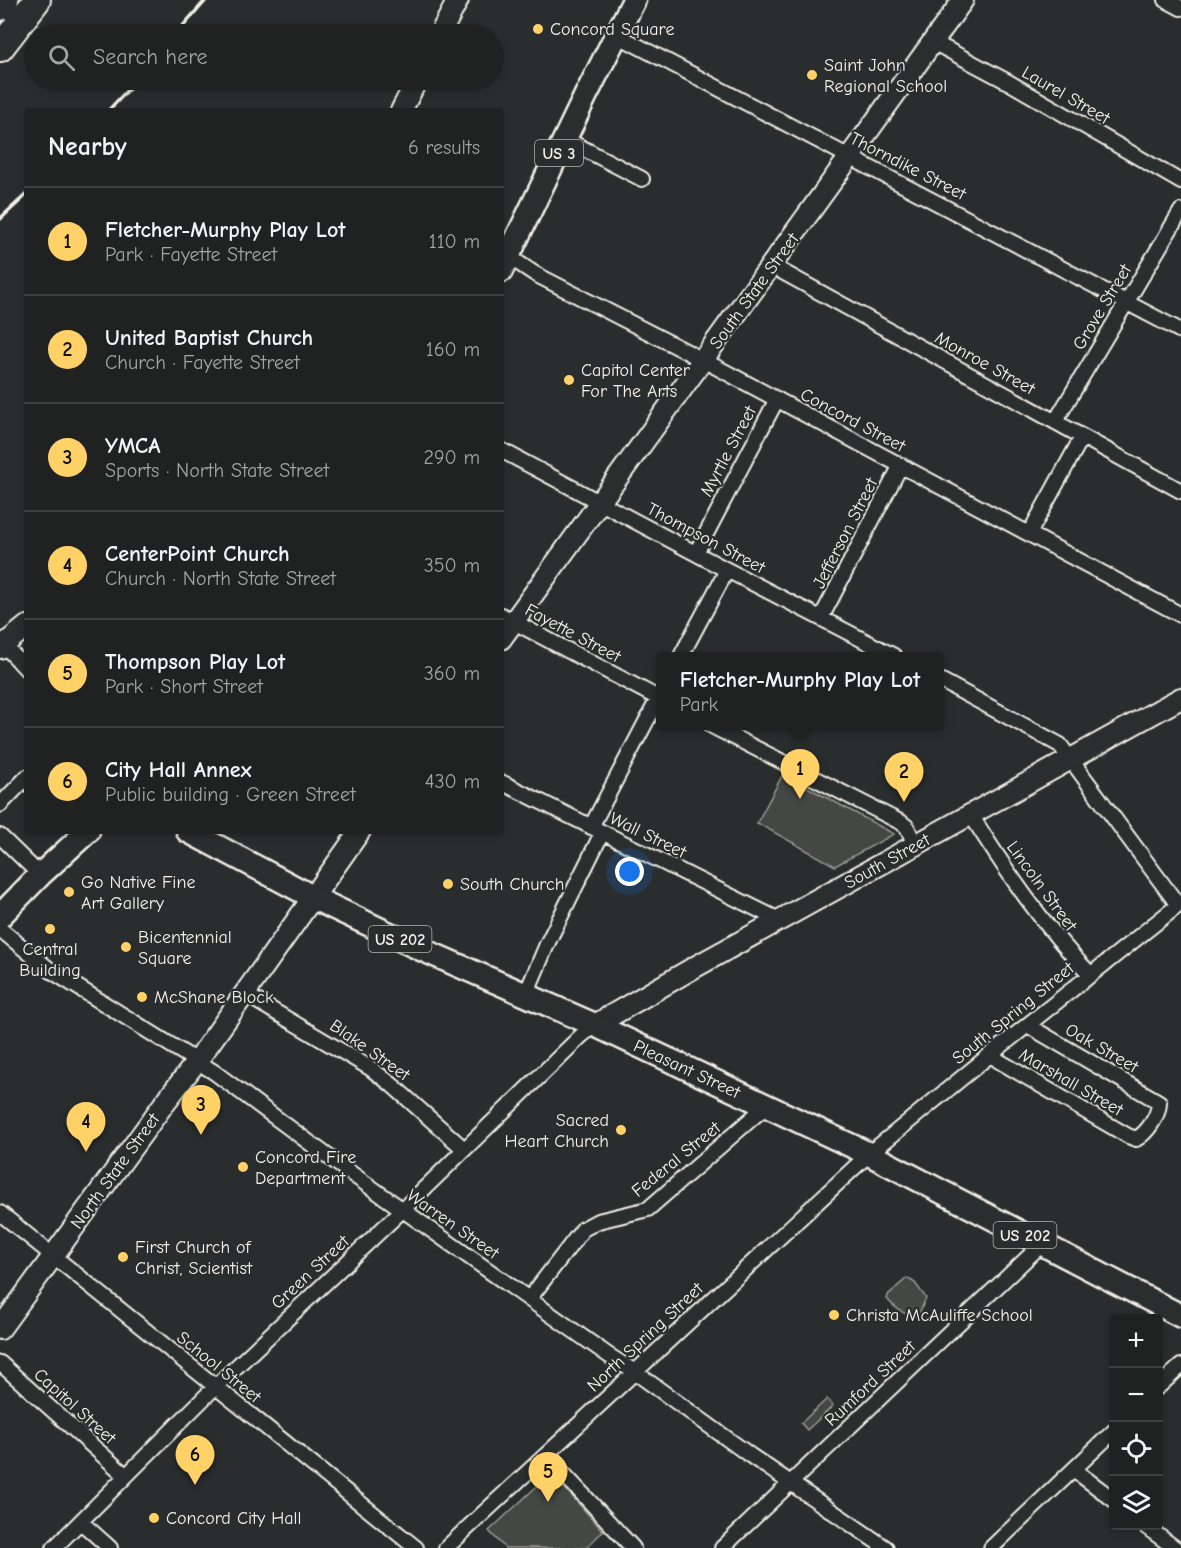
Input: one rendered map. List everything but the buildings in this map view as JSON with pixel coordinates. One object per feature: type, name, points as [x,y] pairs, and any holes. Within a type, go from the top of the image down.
[{"type":"highway","points":[[0,7],[5,0]]},
{"type":"highway","points":[[0,48],[37,0]]},
{"type":"main road","name":"US 3","points":[[505,263],[634,0]]},
{"type":"main road","points":[[0,916],[85,834]]},
{"type":"main road","name":"Pleasant Street","points":[[194,834],[423,950],[595,1025],[869,1154],[1181,1316]]},
{"type":"street","points":[[445,24],[458,0]]},
{"type":"street","name":"South State Street","points":[[507,619],[600,502],[963,0]]},
{"type":"street","points":[[1166,0],[1181,8]]},
{"type":"street","name":"Thorndike Street","points":[[617,35],[1181,331]]},
{"type":"street","name":"Laurel Street","points":[[933,42],[1010,83],[1181,182]]},
{"type":"street","points":[[403,108],[412,90]]},
{"type":"street","points":[[565,139],[642,179]]},
{"type":"street","name":"Grove Street","points":[[1055,422],[1181,211]]},
{"type":"street","name":"Concord Street","points":[[505,263],[535,274],[703,360],[1181,615]]},
{"type":"street","name":"Monroe Street","points":[[772,266],[1181,491]]},
{"type":"street","name":"Myrtle Street","points":[[696,553],[777,399]]},
{"type":"street","points":[[1029,534],[1083,437]]},
{"type":"street","name":"Thompson Street","points":[[504,452],[885,652]]},
{"type":"street","name":"Jefferson Street","points":[[821,618],[901,465]]},
{"type":"street","points":[[684,652],[727,570]]},
{"type":"street","name":"Fayette Street","points":[[507,619],[656,695]]},
{"type":"street","points":[[24,629],[2,647],[24,667]]},
{"type":"street","points":[[944,683],[1060,745],[1179,904]]},
{"type":"street","name":"South Street","points":[[595,1025],[694,967],[1181,698]]},
{"type":"street","points":[[526,994],[597,830],[656,705]]},
{"type":"street","points":[[720,730],[902,823],[907,827],[915,844]]},
{"type":"street","points":[[0,805],[24,780]]},
{"type":"street","name":"Wall Street","points":[[504,784],[779,920]]},
{"type":"street","name":"Lincoln Street","points":[[971,815],[1011,878],[1071,954],[1090,974]]},
{"type":"street","points":[[313,896],[358,834]]},
{"type":"street","points":[[0,836],[40,875]]},
{"type":"street","name":"North State Street","points":[[0,1329],[156,1113],[197,1061],[313,896]]},
{"type":"street","name":"South Spring Street","points":[[869,1154],[1179,904]]},
{"type":"street","name":"Warren Street","points":[[0,929],[50,970],[197,1061],[402,1210],[886,1548]]},
{"type":"street","name":"Blake Street","points":[[245,994],[370,1068],[464,1149]]},
{"type":"street","name":"Green Street","points":[[54,1548],[216,1386],[595,1025]]},
{"type":"street","name":"Oak Street","points":[[1027,1025],[1159,1102],[1159,1109],[1152,1123],[1142,1136],[1136,1139]]},
{"type":"street","name":"Marshall Street","points":[[991,1054],[1019,1073],[1136,1139]]},
{"type":"street","name":"Federal Street","points":[[529,1299],[583,1229],[598,1221],[648,1209],[766,1106]]},
{"type":"street","name":"North Spring Street","points":[[446,1548],[869,1154]]},
{"type":"street","name":"School Street","points":[[0,1214],[416,1548]]},
{"type":"street","name":"Rumford Street","points":[[722,1548],[1042,1244]]},
{"type":"street","name":"Capitol Street","points":[[0,1364],[126,1476]]},
{"type":"street","points":[[1163,1382],[1181,1366]]},
{"type":"street","points":[[991,1548],[1109,1435]]},
{"type":"street","points":[[546,1455],[633,1548]]},
{"type":"street","points":[[1074,1470],[1109,1497]]},
{"type":"street","points":[[81,1521],[110,1548]]},
{"type":"street","points":[[1150,1530],[1175,1548]]},
{"type":"shaded area","points":[[783,774],[894,834],[835,866],[757,823]]},
{"type":"shaded area","points":[[907,1278],[915,1283],[926,1298],[918,1316],[897,1309],[887,1299],[888,1295]]},
{"type":"shaded area","points":[[827,1399],[833,1406],[807,1430],[801,1423]]},
{"type":"shaded area","points":[[551,1473],[603,1531],[586,1548],[505,1548],[489,1531]]},
{"type":"railway","points":[[185,24],[206,0]]},
{"type":"railway","points":[[111,108],[128,90]]},
{"type":"railway","points":[[0,219],[24,197]]},
{"type":"place","name":"Concord Square","points":[[538,29]]},
{"type":"place","name":"Saint John Regional School","points":[[812,75]]},
{"type":"place","name":"Capitol Center For The Arts","points":[[569,380]]},
{"type":"place","name":"Fletcher-Murphy Play Lot","points":[[800,799]]},
{"type":"place","name":"United Baptist Church","points":[[904,802]]},
{"type":"place","name":"South Church","points":[[448,884]]},
{"type":"place","name":"Go Native Fine Art Gallery","points":[[69,892]]},
{"type":"place","name":"Central Building","points":[[50,929]]},
{"type":"place","name":"Bicentennial Square","points":[[126,947]]},
{"type":"place","name":"McShane Block","points":[[142,997]]},
{"type":"place","name":"Sacred Heart Church","points":[[621,1130]]},
{"type":"place","name":"YMCA","points":[[201,1135]]},
{"type":"place","name":"CenterPoint Church","points":[[86,1152]]},
{"type":"place","name":"Concord Fire Department","points":[[243,1167]]},
{"type":"place","name":"First Church of Christ, Scientist","points":[[123,1257]]},
{"type":"place","name":"Christa McAuliffe School","points":[[834,1315]]},
{"type":"place","name":"City Hall Annex","points":[[195,1485]]},
{"type":"place","name":"Thompson Play Lot","points":[[548,1502]]},
{"type":"place","name":"Concord City Hall","points":[[154,1518]]}]
